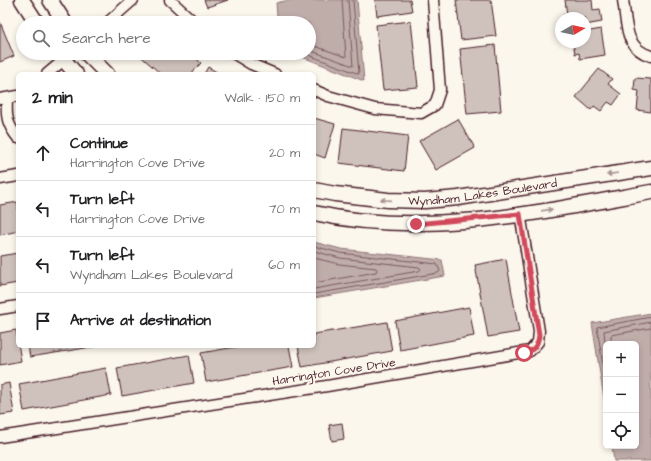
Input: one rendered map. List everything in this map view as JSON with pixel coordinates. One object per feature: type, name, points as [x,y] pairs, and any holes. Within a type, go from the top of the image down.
[{"type":"street","points":[[22,0],[32,16]]},
{"type":"street","points":[[50,0],[60,16]]},
{"type":"street","points":[[115,16],[133,0]]},
{"type":"street","points":[[170,0],[187,16]]},
{"type":"street","points":[[316,91],[328,96],[375,108],[421,113],[435,105],[440,90],[433,0]]},
{"type":"street","points":[[623,0],[632,44],[640,53],[651,56]]},
{"type":"street","points":[[49,72],[60,60]]},
{"type":"street","points":[[68,60],[75,72]]},
{"type":"street","points":[[93,60],[105,72]]},
{"type":"street","points":[[244,60],[270,72]]},
{"type":"street","points":[[16,96],[4,99],[10,128],[16,136]]},
{"type":"street","name":"Wyndham Lakes Boulevard","points":[[316,190],[388,200],[425,201],[458,198],[651,168]]},
{"type":"street","points":[[0,179],[16,176]]},
{"type":"street","name":"Wyndham Lakes Boulevard","points":[[316,213],[379,223],[416,224],[520,214],[651,192]]},
{"type":"street","name":"Harrington Cove Drive","points":[[0,437],[327,386],[530,351],[535,347],[539,335],[520,214]]},
{"type":"street","points":[[0,310],[16,306]]},
{"type":"water","points":[[289,0],[357,0],[364,81],[310,60],[316,60],[316,16],[277,16],[276,3]]},
{"type":"water","points":[[316,243],[341,249],[442,260],[445,276],[316,298]]},
{"type":"water","points":[[651,313],[651,461],[614,461],[612,449],[639,449],[639,341],[603,341],[603,392],[592,323]]},
{"type":"building","points":[[204,0],[228,0],[207,7]]},
{"type":"building","points":[[375,0],[410,0],[412,11],[377,16]]},
{"type":"building","points":[[456,0],[491,0],[496,36],[461,40]]},
{"type":"building","points":[[565,0],[592,0],[593,10],[600,9],[602,22],[591,24],[591,12],[567,12]]},
{"type":"building","points":[[411,21],[418,87],[383,90],[376,25]]},
{"type":"building","points":[[0,22],[14,56],[0,62]]},
{"type":"building","points":[[601,29],[605,55],[580,59],[579,53],[575,54],[574,48],[591,48],[591,31]]},
{"type":"building","points":[[495,45],[501,111],[467,114],[460,49]]},
{"type":"building","points":[[145,60],[198,60],[201,63],[193,72],[159,72]]},
{"type":"building","points":[[208,67],[217,72],[205,72]]},
{"type":"building","points":[[599,69],[612,79],[608,84],[621,94],[613,105],[608,102],[601,111],[594,106],[591,110],[576,97]]},
{"type":"building","points":[[635,78],[651,79],[651,112],[637,110],[639,91],[634,90]]},
{"type":"building","points":[[316,119],[335,124],[325,158],[316,155]]},
{"type":"building","points":[[458,119],[475,148],[436,170],[419,141]]},
{"type":"building","points":[[343,128],[408,136],[404,171],[339,163]]},
{"type":"building","points":[[16,202],[16,231],[0,235],[0,205]]},
{"type":"building","points":[[16,253],[16,283],[0,286],[0,256]]},
{"type":"building","points":[[506,259],[519,332],[488,337],[475,265]]},
{"type":"building","points":[[469,307],[474,336],[400,350],[395,321]]},
{"type":"building","points":[[387,322],[392,351],[302,367],[298,348],[316,348],[316,334]]},
{"type":"building","points":[[16,330],[16,348],[19,348],[21,361],[0,365],[0,333]]},
{"type":"building","points":[[28,348],[86,348],[30,357]]},
{"type":"building","points":[[230,348],[289,348],[293,367],[206,382],[201,353]]},
{"type":"building","points":[[189,355],[194,383],[122,396],[117,368]]},
{"type":"building","points":[[106,368],[111,395],[24,411],[19,384]]},
{"type":"building","points":[[9,383],[14,413],[0,415],[0,385]]},
{"type":"building","points":[[342,423],[344,439],[332,441],[329,425]]},
{"type":"route","points":[[416,224],[520,214],[539,331],[538,342],[535,347],[524,353]]}]
